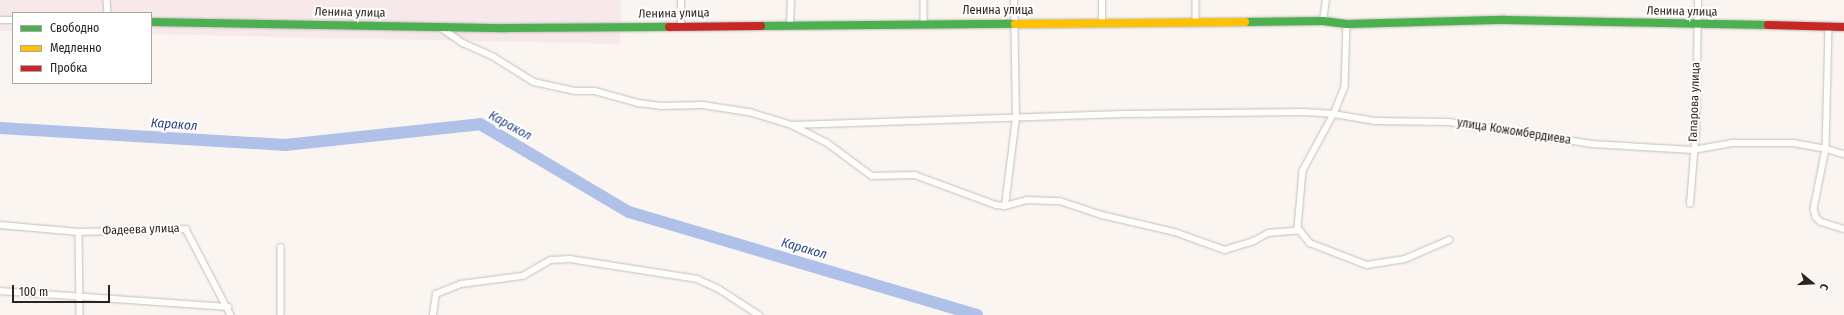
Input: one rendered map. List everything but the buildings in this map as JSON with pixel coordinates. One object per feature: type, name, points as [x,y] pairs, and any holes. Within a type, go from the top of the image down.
[{"type":"street","points":[[107,0],[108,12]]},
{"type":"street","points":[[681,26],[682,0]]},
{"type":"street","points":[[790,25],[791,0]]},
{"type":"street","points":[[924,0],[924,24]]},
{"type":"street","points":[[1005,206],[1016,118],[1014,0]]},
{"type":"street","points":[[1102,0],[1102,22]]},
{"type":"street","points":[[1196,0],[1196,22]]},
{"type":"street","points":[[1323,21],[1326,0]]},
{"type":"street","name":"Гапарова улица","points":[[1690,204],[1698,0]]},
{"type":"street","points":[[0,20],[12,20]]},
{"type":"street","name":"Ленина улица","points":[[152,22],[440,27],[1323,21],[1347,24],[1505,20],[1844,27]]},
{"type":"street","points":[[1347,24],[1345,87],[1334,114],[1303,171],[1298,228],[1310,243],[1366,265],[1405,259],[1449,240]]},
{"type":"street","points":[[440,27],[463,43],[494,57],[534,82],[575,91],[595,91],[638,103],[728,108],[792,125],[826,142],[872,176],[915,175],[982,201],[1005,206],[1027,200],[1060,201],[1102,215],[1175,232],[1225,250],[1252,242],[1268,233],[1300,230]]},
{"type":"street","points":[[1830,27],[1826,150],[1814,208],[1816,217],[1821,222],[1844,229]]},
{"type":"street","name":"улица Кожомбердиева","points":[[792,125],[1241,112],[1334,114],[1375,121],[1449,122],[1592,144],[1693,150],[1764,142],[1793,143],[1844,154]]},
{"type":"street","name":"Фадеева улица","points":[[0,226],[79,232],[186,229],[231,315]]},
{"type":"street","points":[[79,232],[80,315]]},
{"type":"street","points":[[281,247],[281,315]]},
{"type":"street","points":[[433,315],[436,294],[461,284],[523,276],[551,260],[570,259],[697,279],[719,289],[758,315]]},
{"type":"street","points":[[0,291],[228,307]]},
{"type":"shaded area","points":[[0,0],[621,0],[620,44],[152,34],[152,12],[12,12],[12,31],[0,31]]},
{"type":"waterway","name":"Каракол","points":[[0,128],[285,145],[480,124],[629,212],[977,315]]},
{"type":"traffic: fast","points":[[1245,22],[1323,21],[1347,24],[1505,20],[1768,25]]},
{"type":"traffic: fast","points":[[152,22],[506,28],[669,27]]},
{"type":"traffic: fast","points":[[761,26],[1015,24]]},
{"type":"traffic: slow","points":[[1015,24],[1245,22]]},
{"type":"traffic: jam","points":[[1768,25],[1844,27]]},
{"type":"traffic: jam","points":[[669,27],[761,26]]}]
